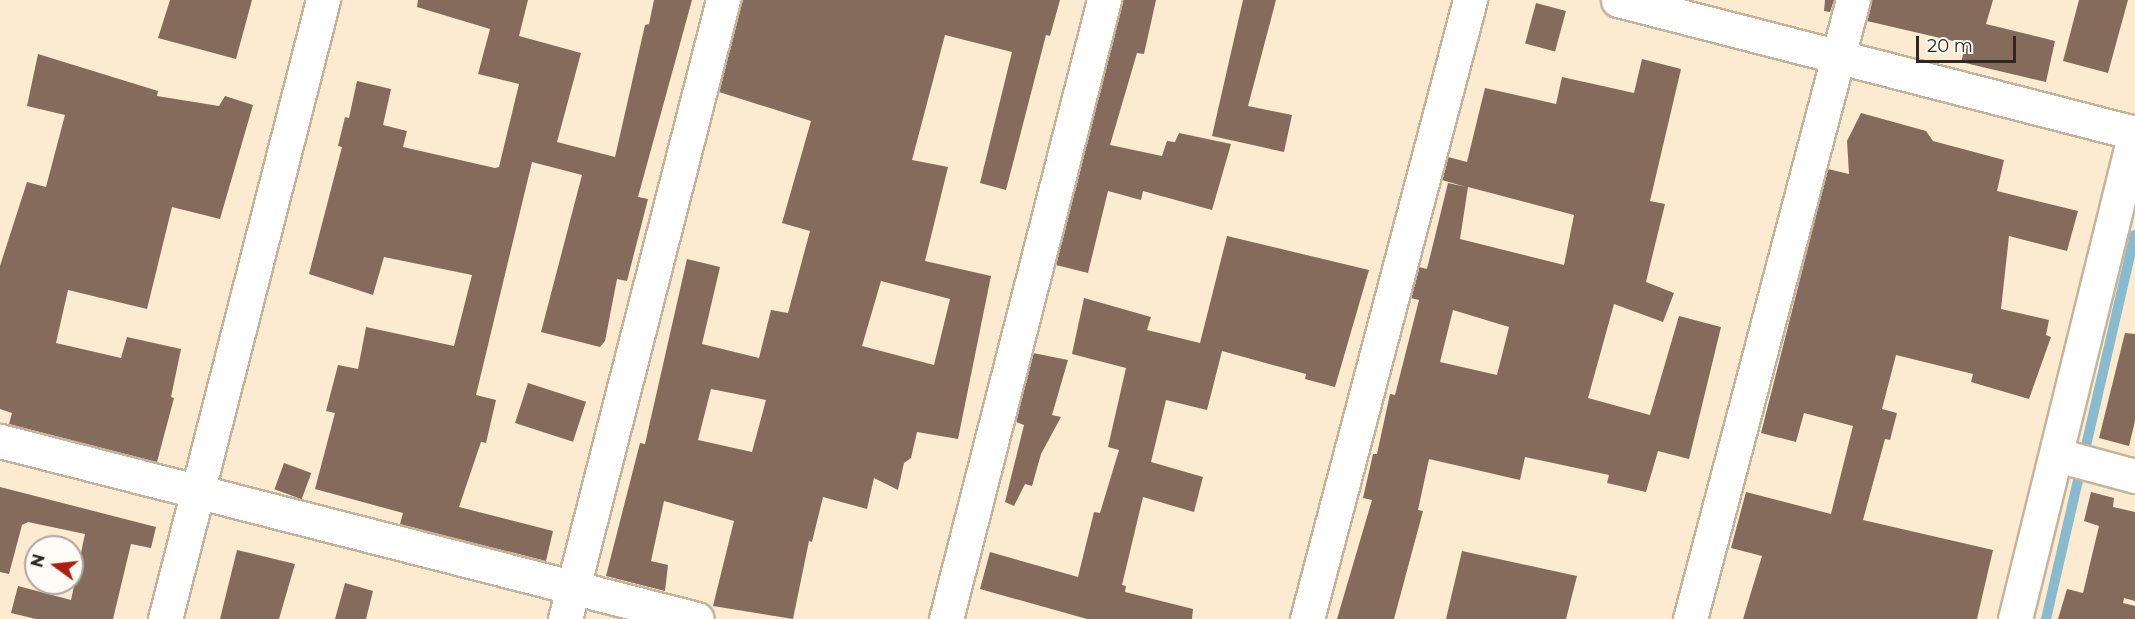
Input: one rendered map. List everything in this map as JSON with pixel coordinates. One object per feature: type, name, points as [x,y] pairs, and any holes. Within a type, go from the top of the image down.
[{"type":"street","points":[[165,619],[323,0]]},
{"type":"street","points":[[565,619],[723,0]]},
{"type":"street","points":[[946,619],[1104,0]]},
{"type":"street","points":[[1307,619],[1470,0]]},
{"type":"street","points":[[1618,0],[1839,59],[2135,133],[2015,619]]},
{"type":"street","points":[[1690,619],[1853,0]]},
{"type":"street","points":[[0,441],[697,619]]},
{"type":"street","points":[[2056,455],[2135,476]]},
{"type":"building","points":[[170,0],[252,0],[236,59],[158,38]]},
{"type":"building","points":[[418,0],[528,0],[519,36],[581,53],[557,142],[615,157],[645,25],[649,24],[654,0],[692,0],[638,197],[648,199],[627,281],[617,279],[605,341],[600,347],[541,332],[582,175],[532,162],[476,395],[496,400],[486,443],[481,442],[459,507],[553,531],[546,561],[400,524],[403,513],[315,489],[335,413],[326,411],[338,365],[358,369],[366,327],[454,346],[472,275],[384,257],[373,295],[309,274],[342,147],[338,146],[345,117],[349,118],[357,81],[391,89],[383,125],[407,131],[403,147],[495,168],[499,167],[519,84],[478,74],[490,29],[417,7]]},
{"type":"building","points":[[743,0],[1060,0],[1050,36],[1046,35],[1006,190],[980,183],[1012,52],[945,35],[912,160],[948,167],[925,261],[991,276],[958,439],[917,432],[911,458],[904,463],[898,490],[874,478],[867,509],[823,497],[812,542],[809,541],[793,619],[713,606],[734,521],[664,501],[651,561],[668,565],[665,591],[606,576],[640,443],[645,444],[687,259],[720,267],[702,344],[759,358],[771,310],[788,313],[810,231],[782,223],[811,121],[719,92]],"holes":[[[881,281],[950,299],[934,365],[862,346]],[[711,389],[766,400],[752,452],[698,440]]]},
{"type":"building","points":[[1122,0],[1156,0],[1144,54],[1137,53],[1110,145],[1162,156],[1167,141],[1175,142],[1179,133],[1231,144],[1212,210],[1143,191],[1141,200],[1108,191],[1088,273],[1056,265]]},
{"type":"building","points":[[1243,0],[1276,0],[1248,106],[1292,115],[1284,152],[1212,136]]},
{"type":"building","points":[[1825,0],[1834,0],[1830,12],[1824,11]]},
{"type":"building","points":[[1871,0],[1993,0],[1986,24],[2055,41],[2046,82],[1961,62],[1966,44],[1867,21]]},
{"type":"building","points":[[2079,0],[2128,0],[2108,73],[2063,61]]},
{"type":"building","points":[[1536,3],[1566,11],[1555,52],[1525,44]]},
{"type":"building","points":[[38,54],[158,91],[157,96],[219,106],[225,96],[253,105],[220,219],[172,207],[147,309],[68,290],[56,343],[121,358],[127,337],[181,349],[171,397],[174,398],[157,462],[9,424],[12,413],[0,409],[0,266],[27,182],[46,187],[65,115],[27,106]]},
{"type":"building","points":[[1642,59],[1681,69],[1650,201],[1665,204],[1646,282],[1674,293],[1663,322],[1614,304],[1588,398],[1650,415],[1679,316],[1721,327],[1689,459],[1658,451],[1646,492],[1607,483],[1609,475],[1525,457],[1520,480],[1429,459],[1418,510],[1423,511],[1394,619],[1337,619],[1372,500],[1363,498],[1373,454],[1377,454],[1390,394],[1395,395],[1419,300],[1411,298],[1419,267],[1427,269],[1448,183],[1466,187],[1442,180],[1448,157],[1467,162],[1485,88],[1556,104],[1562,77],[1634,93]],"holes":[[[1468,187],[1574,215],[1564,265],[1460,239]],[[1453,310],[1509,327],[1497,375],[1440,362]]]},
{"type":"building","points":[[1861,113],[1926,131],[1933,141],[2004,160],[1997,191],[2078,211],[2067,251],[2009,236],[2001,309],[2049,320],[2046,335],[2051,337],[2029,399],[1971,382],[1973,374],[1896,355],[1882,409],[1897,413],[1890,440],[1885,439],[1863,520],[1993,550],[1977,619],[1743,619],[1762,556],[1731,548],[1746,492],[1831,514],[1853,426],[1804,413],[1796,442],[1761,433],[1828,169],[1849,174],[1847,141]]},
{"type":"building","points":[[1227,236],[1369,270],[1335,387],[1305,379],[1306,374],[1222,351],[1207,410],[1166,400],[1151,462],[1203,477],[1194,512],[1143,497],[1122,585],[1126,586],[1125,592],[1193,609],[1192,619],[1087,619],[980,589],[990,552],[1078,577],[1094,512],[1100,513],[1119,450],[1108,447],[1126,368],[1072,354],[1084,298],[1151,317],[1147,330],[1200,343]]},
{"type":"building","points":[[2125,333],[2135,334],[2135,421],[2129,446],[2099,438]]},
{"type":"building","points":[[1033,353],[1068,360],[1052,415],[1061,417],[1041,454],[1032,486],[1025,484],[1014,506],[1005,502],[1024,425],[1016,422]]},
{"type":"building","points":[[528,383],[586,402],[573,442],[515,423]]},
{"type":"building","points":[[284,463],[311,473],[302,499],[274,489]]},
{"type":"building","points":[[0,487],[156,527],[151,548],[131,544],[113,619],[36,619],[11,613],[18,586],[24,588],[24,595],[52,595],[71,600],[72,595],[84,595],[85,534],[28,522],[22,525],[9,574],[0,572]]},
{"type":"building","points":[[2091,492],[2114,498],[2113,507],[2135,512],[2135,601],[2124,598],[2123,603],[2135,606],[2135,619],[2058,619],[2067,589],[2083,593],[2099,526],[2084,521]]},
{"type":"building","points":[[237,550],[295,564],[279,619],[220,619]]},
{"type":"building","points":[[1462,551],[1577,576],[1566,619],[1446,619]]},
{"type":"building","points":[[345,583],[373,591],[366,619],[335,619]]},
{"type":"waterway","points":[[2046,619],[2135,235]]}]
